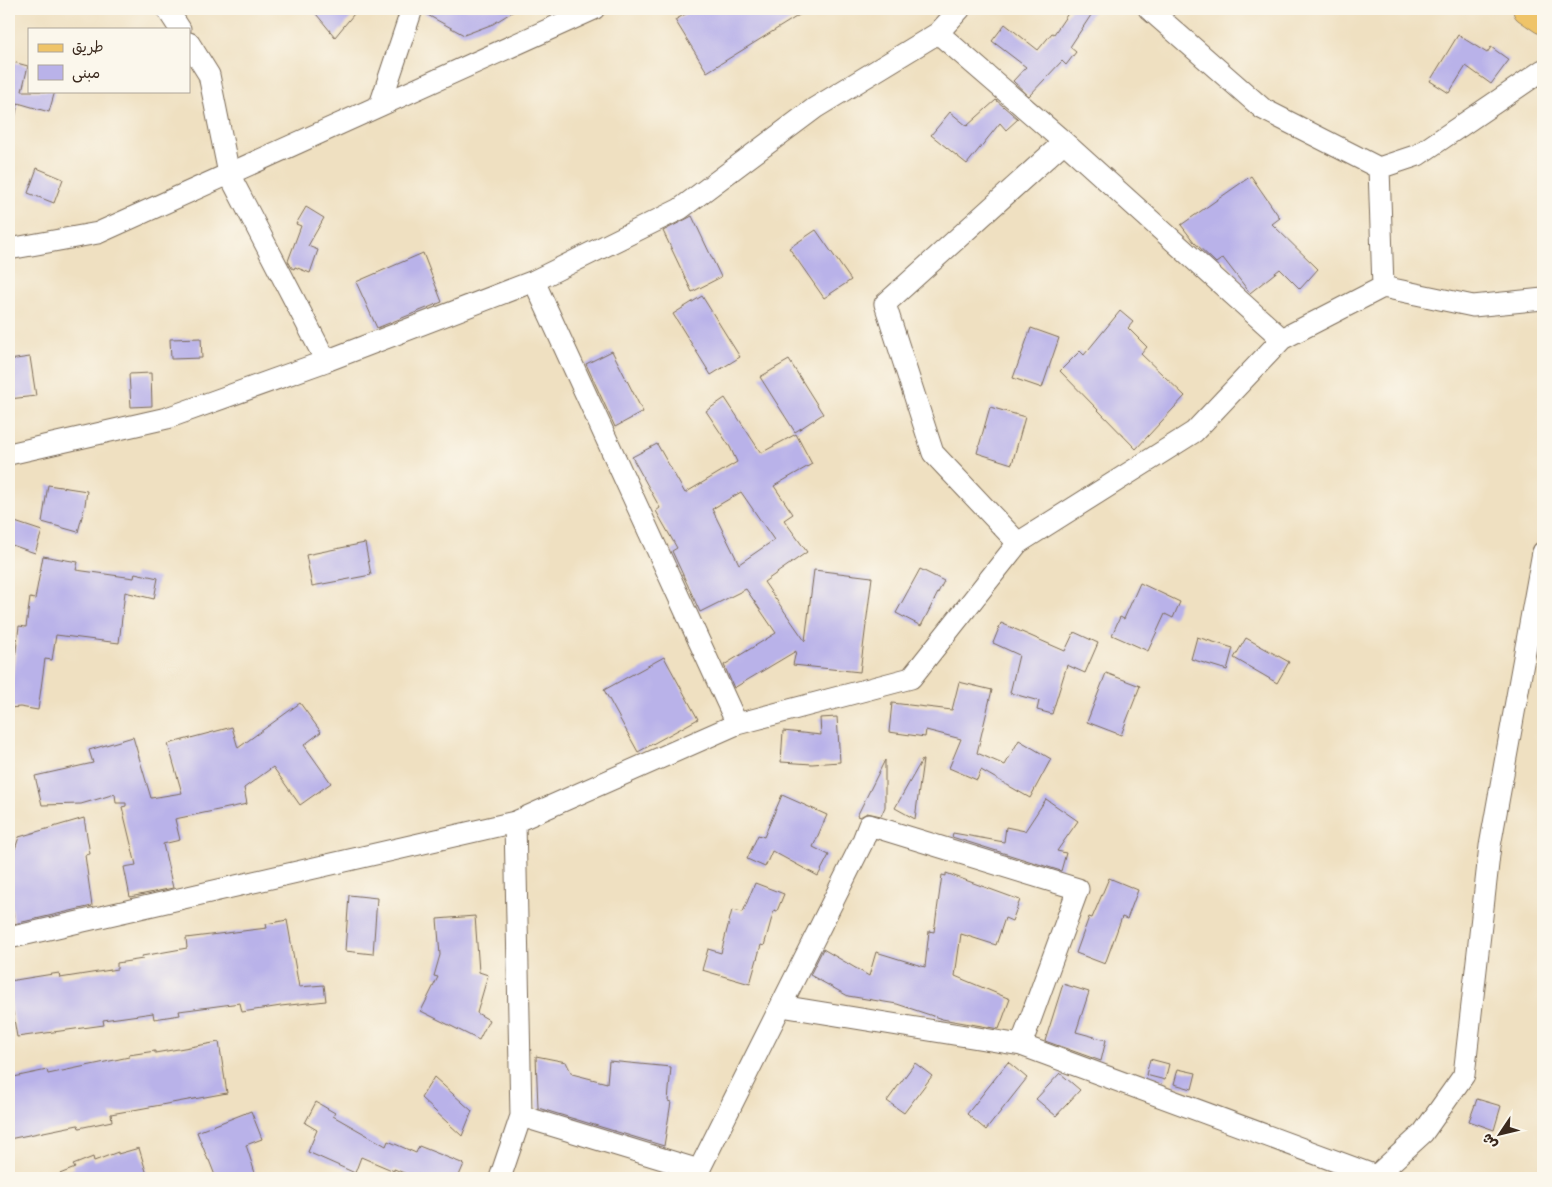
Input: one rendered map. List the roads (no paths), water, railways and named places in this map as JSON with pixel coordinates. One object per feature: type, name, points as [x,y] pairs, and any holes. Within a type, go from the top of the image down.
[{"type":"main road","points":[[1527,9],[1543,20]]},
{"type":"street","points":[[167,9],[179,28]]},
{"type":"street","points":[[380,106],[412,9]]},
{"type":"street","points":[[9,249],[98,233],[594,9]]},
{"type":"street","points":[[9,454],[167,418],[326,361],[534,281],[680,209],[814,108],[938,33],[960,9]]},
{"type":"street","points":[[1149,9],[1263,109],[1379,168],[1418,155],[1543,72]]},
{"type":"street","points":[[938,33],[1064,142],[1282,339]]},
{"type":"street","points":[[190,45],[210,75],[229,174],[326,361]]},
{"type":"street","points":[[1018,543],[934,452],[885,304],[1064,142]]},
{"type":"street","points":[[1379,168],[1383,287]]},
{"type":"street","points":[[534,281],[737,724]]},
{"type":"street","points":[[9,938],[515,822],[737,724],[911,678],[1018,543],[1194,432],[1282,339],[1383,287],[1473,306],[1543,299]]},
{"type":"street","points":[[781,1006],[1021,1045],[1377,1177],[1424,1132],[1464,1075],[1490,846],[1543,552]]},
{"type":"street","points":[[500,1178],[521,1116],[515,822]]},
{"type":"street","points":[[521,1116],[699,1170],[862,843],[869,825],[1078,889],[1021,1045]]}]
